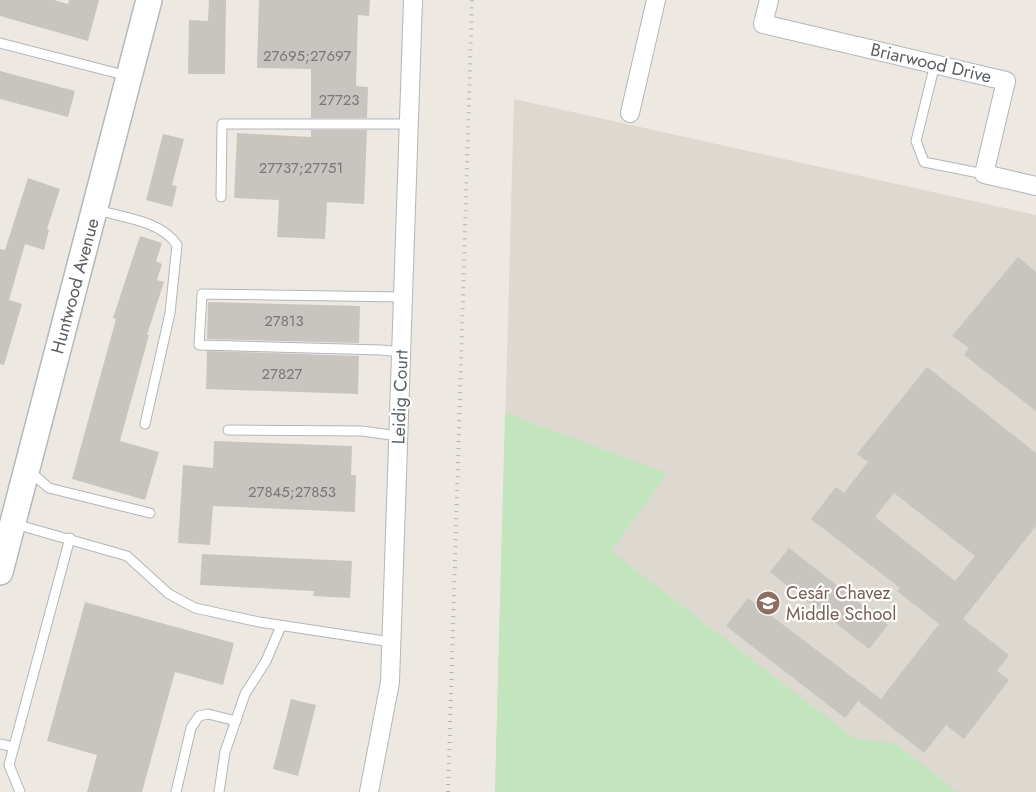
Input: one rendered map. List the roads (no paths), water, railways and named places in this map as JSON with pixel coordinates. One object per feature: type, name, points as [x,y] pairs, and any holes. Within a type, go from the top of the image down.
[{"type":"street","name":"Huntwood Avenue","points":[[0,572],[12,515],[27,469],[149,0]]},
{"type":"street","name":"Leidig Court","points":[[369,792],[386,711],[390,682],[413,0]]},
{"type":"street","points":[[630,113],[656,0]]},
{"type":"street","name":"Briarwood Drive","points":[[769,0],[763,24],[1006,81],[984,174]]},
{"type":"street","points":[[984,174],[1036,186]]},
{"type":"lane","points":[[0,43],[129,77]]},
{"type":"lane","points":[[935,64],[916,141],[924,162],[984,174]]},
{"type":"lane","points":[[221,197],[222,124],[409,124]]},
{"type":"lane","points":[[95,209],[160,229],[171,235],[177,245],[170,313],[146,424]]},
{"type":"lane","points":[[401,352],[199,345],[202,294],[403,297]]},
{"type":"lane","points":[[228,430],[362,431],[398,436]]},
{"type":"lane","points":[[27,469],[49,488],[150,513]]},
{"type":"lane","points":[[12,515],[70,538],[127,556],[169,594],[195,608],[281,626],[391,642]]},
{"type":"lane","points":[[20,792],[9,765],[70,538]]},
{"type":"lane","points":[[219,792],[226,752],[245,694],[266,661],[281,626]]},
{"type":"lane","points":[[176,792],[191,728],[199,716],[208,714],[236,721]]},
{"type":"lane","points":[[0,744],[14,747]]},
{"type":"railway","points":[[448,792],[472,0]]},
{"type":"place","name":"Cesár Chavez Middle School","points":[[768,603]]}]
